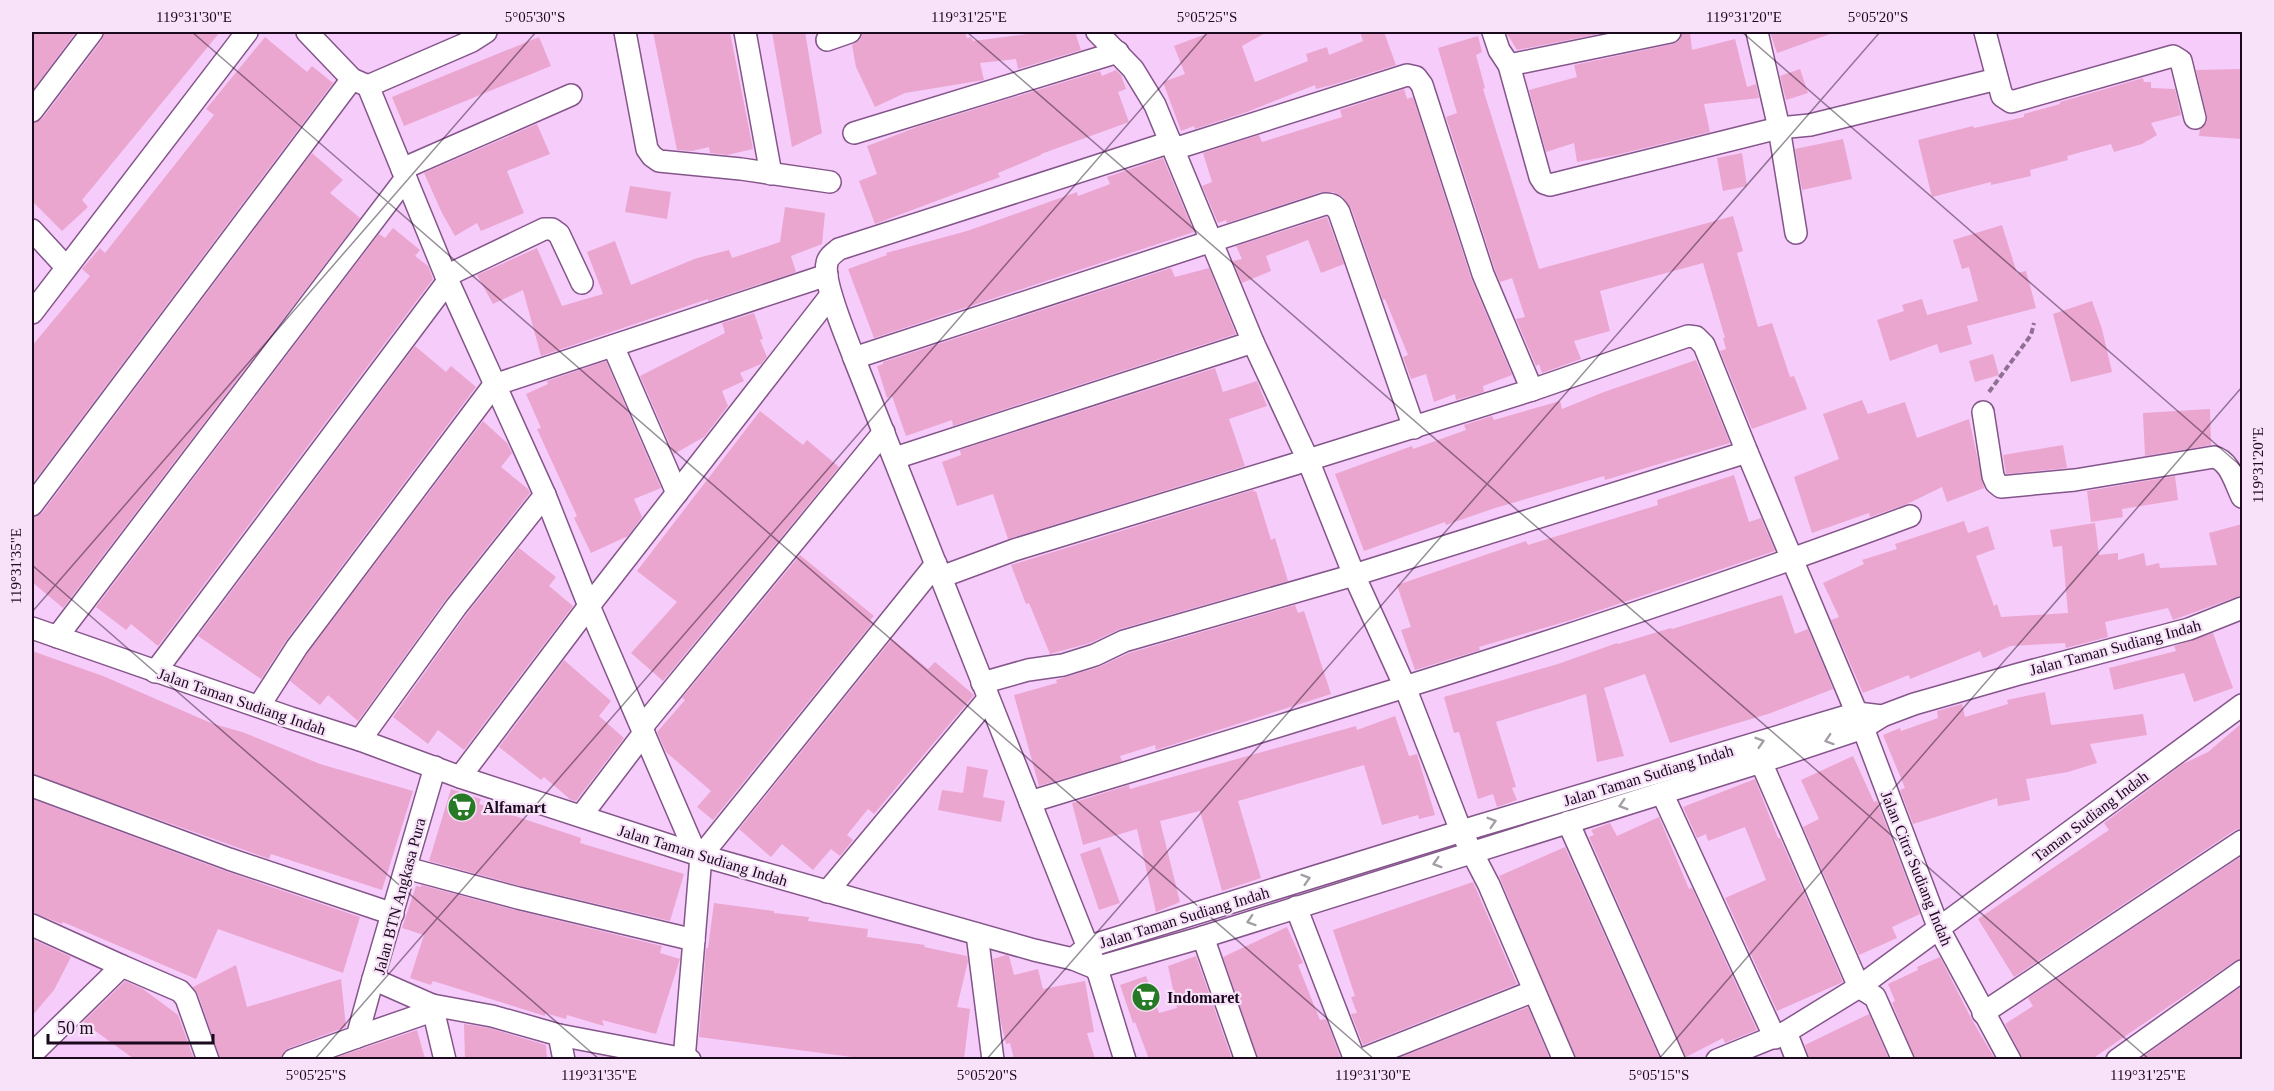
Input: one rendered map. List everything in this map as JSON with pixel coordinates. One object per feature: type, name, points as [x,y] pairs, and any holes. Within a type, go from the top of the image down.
[{"type":"street","points":[[32,111],[92,32]]},
{"type":"street","points":[[32,313],[247,32]]},
{"type":"street","points":[[307,32],[360,83],[404,173],[447,279],[545,495],[589,606],[698,855],[686,1059]]},
{"type":"street","points":[[32,505],[360,83],[472,41],[486,32]]},
{"type":"street","points":[[625,32],[646,149],[652,156],[659,161],[830,182]]},
{"type":"street","points":[[745,32],[771,174]]},
{"type":"street","points":[[827,40],[850,32]]},
{"type":"street","points":[[1097,32],[1118,52],[1143,83],[1173,145],[1253,342],[1308,460],[1354,575],[1405,687],[1461,831],[1490,885],[1564,1059]]},
{"type":"street","points":[[1493,32],[1499,50],[1509,64],[1540,177],[1550,186],[1779,128],[1810,125],[1997,79]]},
{"type":"street","points":[[1509,64],[1670,32]]},
{"type":"street","points":[[1757,32],[1779,128],[1796,233]]},
{"type":"street","points":[[1985,32],[2002,96],[2011,102],[2173,56],[2181,61],[2195,118]]},
{"type":"street","points":[[854,133],[1118,52]]},
{"type":"street","points":[[698,855],[938,570],[1014,550],[1532,390],[1483,274],[1422,85],[1416,77],[1407,75],[839,249],[827,263],[829,285],[854,358],[895,458],[938,570],[985,691],[1030,802],[1080,953],[1095,968],[1125,1059]]},
{"type":"street","points":[[57,637],[404,173],[571,95]]},
{"type":"street","points":[[854,358],[1325,204],[1335,206],[1339,212],[1413,428]]},
{"type":"street","points":[[155,672],[447,279],[544,229],[552,229],[559,234],[582,283]]},
{"type":"street","points":[[32,230],[66,267]]},
{"type":"street","points":[[259,706],[297,647],[494,385],[613,346],[829,285]]},
{"type":"street","points":[[460,777],[677,493],[829,285]]},
{"type":"street","name":"Jalan Citra Sudiang Indah","points":[[1532,390],[1688,336],[1694,336],[1704,345],[1860,721],[1939,928],[1983,1013],[2010,1059]]},
{"type":"street","points":[[895,458],[1253,342]]},
{"type":"street","points":[[613,346],[677,493]]},
{"type":"street","points":[[1983,412],[1993,476],[2001,487],[2075,480],[2214,457],[2228,466],[2242,497]]},
{"type":"street","points":[[581,816],[643,730],[884,432]]},
{"type":"street","points":[[827,892],[985,691],[1037,668],[1064,665],[1124,641],[1354,575],[1747,452]]},
{"type":"street","points":[[360,740],[456,607],[545,495]]},
{"type":"street","points":[[1030,802],[1405,687],[1792,560],[1910,516]]},
{"type":"street","name":"Jalan Taman Sudiang Indah","points":[[32,628],[155,672],[360,740],[460,777],[698,855],[977,934],[1080,953],[1461,831],[1882,716],[1914,704],[2189,628],[2242,608]]},
{"type":"street","name":"Taman Sudiang Indah","points":[[1717,1059],[1781,1035],[1859,987],[2242,705]]},
{"type":"street","points":[[1095,968],[1203,937],[1761,762],[1860,721]]},
{"type":"street","points":[[1761,762],[1859,987],[1875,997],[1903,1059]]},
{"type":"street","name":"Jalan BTN Angkasa Pura","points":[[435,767],[373,979],[432,1008],[492,1016],[559,1035],[686,1059]]},
{"type":"street","points":[[32,786],[230,859],[393,914]]},
{"type":"street","points":[[1662,793],[1781,1035],[1797,1059]]},
{"type":"street","points":[[1568,822],[1674,1059]]},
{"type":"street","points":[[1983,1013],[2242,841]]},
{"type":"street","points":[[406,868],[518,898],[694,940]]},
{"type":"street","points":[[1296,907],[1355,1059]]},
{"type":"street","points":[[32,925],[180,991],[186,998],[208,1059]]},
{"type":"street","points":[[977,934],[993,1059]]},
{"type":"street","points":[[1203,937],[1246,1059]]},
{"type":"street","points":[[35,1045],[122,966]]},
{"type":"street","points":[[2117,1059],[2242,971]]},
{"type":"street","points":[[357,1037],[373,979]]},
{"type":"street","points":[[1360,1059],[1534,991]]},
{"type":"street","points":[[293,1059],[432,1008],[445,1059]]},
{"type":"street","points":[[559,1035],[564,1059]]},
{"type":"path","points":[[1983,412],[1988,393],[2031,335],[2034,323]]},
{"type":"building","points":[[32,32],[76,32],[32,91]]},
{"type":"building","points":[[104,32],[220,32],[82,200],[88,207],[62,231],[32,201],[32,124],[42,119],[102,40]]},
{"type":"building","points":[[653,32],[730,32],[753,149],[727,155],[710,153],[709,147],[692,151],[677,150]]},
{"type":"building","points":[[772,32],[805,32],[822,133],[792,147]]},
{"type":"building","points":[[862,32],[965,32],[967,38],[971,37],[973,41],[1043,32],[1075,32],[1081,50],[1018,69],[1016,59],[980,63],[984,80],[905,93],[875,107],[856,67],[852,45],[860,40]]},
{"type":"building","points":[[1211,32],[1267,32],[1242,46],[1255,82],[1308,61],[1306,54],[1327,47],[1329,55],[1363,41],[1360,32],[1384,32],[1396,65],[1316,89],[1315,85],[1247,112],[1195,129],[1194,126],[1181,131],[1163,82],[1185,74],[1174,46]]},
{"type":"building","points":[[1506,32],[1609,32],[1517,50]]},
{"type":"building","points":[[1682,32],[1690,32],[1692,50],[1735,39],[1747,87],[1756,84],[1759,98],[1704,104],[1710,132],[1577,162],[1574,143],[1546,152],[1529,90],[1577,77],[1574,65],[1673,44],[1679,41]]},
{"type":"building","points":[[1770,32],[1830,32],[1830,34],[1777,53]]},
{"type":"building","points":[[1478,36],[1482,52],[1476,55],[1485,88],[1483,89],[1539,269],[1733,216],[1743,251],[1737,253],[1758,327],[1772,323],[1790,377],[1794,376],[1807,409],[1752,429],[1720,351],[1726,349],[1723,338],[1725,338],[1703,263],[1600,291],[1610,331],[1574,341],[1581,359],[1542,373],[1539,364],[1536,366],[1516,319],[1525,317],[1512,278],[1500,282],[1495,270],[1446,117],[1457,113],[1438,48]]},
{"type":"building","points":[[265,37],[307,72],[312,66],[333,83],[32,484],[32,346],[90,276],[82,269],[100,248],[105,253],[214,115],[206,109]]},
{"type":"building","points":[[539,37],[551,66],[404,126],[392,97]]},
{"type":"building","points":[[1800,69],[1808,93],[1786,100],[1780,76]]},
{"type":"building","points":[[2242,69],[2242,139],[2199,136],[2200,129],[2207,122],[2207,116],[2196,70]]},
{"type":"building","points":[[1116,70],[1121,75],[1126,89],[1118,92],[1129,122],[1041,154],[998,173],[1000,177],[875,224],[859,181],[877,174],[867,146],[917,127],[1100,71],[1102,76]]},
{"type":"building","points":[[2143,78],[2144,82],[2151,82],[2151,88],[2175,89],[2181,115],[2151,123],[2157,135],[2142,144],[2114,152],[2111,144],[2067,156],[2068,160],[2030,170],[2031,176],[1991,185],[1991,182],[1932,197],[1918,140],[1973,126],[1974,128],[2024,117],[2024,114],[2060,104],[2060,102]]},
{"type":"building","points":[[1404,89],[1407,99],[1413,97],[1471,278],[1512,375],[1483,386],[1484,392],[1456,400],[1455,394],[1434,402],[1426,374],[1411,379],[1403,357],[1408,355],[1385,299],[1383,300],[1351,208],[1343,197],[1333,192],[1321,192],[1227,223],[1226,220],[1218,223],[1202,186],[1212,182],[1203,153],[1259,135],[1262,142],[1342,117],[1340,110]]},
{"type":"building","points":[[537,124],[550,154],[507,171],[524,213],[481,231],[477,223],[455,236],[424,173]]},
{"type":"building","points":[[1843,139],[1852,179],[1802,190],[1795,149]]},
{"type":"building","points":[[312,153],[343,180],[330,193],[360,218],[63,608],[32,582],[32,518],[42,513]]},
{"type":"building","points":[[1742,153],[1747,186],[1723,191],[1717,158]]},
{"type":"building","points":[[1163,158],[1194,232],[874,338],[848,269],[887,255],[886,253],[967,231],[1077,192],[1078,196],[1110,184],[1107,177]]},
{"type":"building","points":[[630,186],[671,192],[667,219],[625,212]]},
{"type":"building","points":[[785,207],[825,213],[822,244],[791,256],[796,272],[708,301],[708,299],[541,356],[523,290],[493,304],[477,275],[537,248],[562,306],[603,294],[587,252],[615,241],[631,285],[697,258],[729,250],[732,258],[780,242]]},
{"type":"building","points":[[1327,217],[1344,264],[1321,273],[1308,240],[1266,256],[1271,271],[1242,283],[1233,261],[1242,259],[1236,246]]},
{"type":"building","points":[[2002,225],[2017,273],[2026,271],[2036,308],[1967,326],[1972,344],[1940,353],[1937,344],[1890,361],[1877,320],[1904,311],[1902,305],[1922,299],[1927,315],[1978,301],[1969,267],[1962,269],[1953,240]]},
{"type":"building","points":[[393,228],[420,250],[415,256],[428,266],[433,279],[158,646],[131,624],[126,630],[96,607],[379,234],[385,238]]},
{"type":"building","points":[[1171,268],[1175,277],[1209,268],[1236,334],[953,426],[952,420],[906,436],[892,396],[887,398],[877,366],[883,362]]},
{"type":"building","points":[[2092,301],[2102,329],[2112,372],[2071,382],[2053,314]]},
{"type":"building","points":[[754,313],[763,339],[760,340],[767,357],[761,364],[740,373],[744,381],[722,391],[728,406],[704,437],[674,454],[640,376],[725,333],[722,323]]},
{"type":"building","points":[[415,346],[446,372],[451,366],[476,387],[287,639],[261,679],[198,636]]},
{"type":"building","points":[[1993,354],[1999,375],[1975,382],[1969,361]]},
{"type":"building","points":[[1696,360],[1730,443],[1605,480],[1604,476],[1446,525],[1445,522],[1364,551],[1335,474],[1412,446],[1413,449],[1466,430],[1464,425],[1492,416],[1494,420],[1560,401],[1562,409]]},
{"type":"building","points":[[606,361],[661,488],[634,499],[642,517],[628,536],[591,553],[574,518],[577,516],[537,429],[541,428],[526,394],[548,384],[547,381]]},
{"type":"building","points":[[1215,368],[1223,392],[1257,381],[1267,406],[1229,419],[1245,466],[1008,539],[993,494],[957,506],[942,462],[961,455],[960,450]]},
{"type":"building","points":[[1862,400],[1868,414],[1905,402],[1917,438],[1969,419],[1984,488],[1947,502],[1942,487],[1907,504],[1870,517],[1869,513],[1812,533],[1794,477],[1839,459],[1823,414]]},
{"type":"building","points":[[2210,409],[2211,445],[2145,456],[2143,413]]},
{"type":"building","points":[[760,411],[803,445],[807,440],[839,467],[663,681],[631,653],[677,602],[637,571]]},
{"type":"building","points":[[483,421],[507,443],[512,453],[501,467],[530,493],[446,599],[358,721],[328,695],[320,705],[290,681],[307,654]]},
{"type":"building","points":[[2063,445],[2067,468],[2006,474],[2003,455]]},
{"type":"building","points":[[1734,475],[1749,522],[1761,518],[1775,551],[1415,670],[1401,630],[1411,627],[1397,585],[1526,541],[1528,545],[1658,505],[1657,500]]},
{"type":"building","points":[[2175,476],[2178,500],[2122,509],[2123,517],[2091,522],[2087,491]]},
{"type":"building","points":[[1253,490],[1256,491],[1271,540],[1275,538],[1288,581],[1120,629],[1090,643],[1050,654],[1029,603],[1026,604],[1011,565]]},
{"type":"building","points":[[1964,521],[1968,533],[1988,526],[1995,549],[1976,556],[1994,606],[1997,604],[2001,617],[2068,613],[2062,546],[2053,547],[2050,530],[2095,523],[2099,555],[2118,553],[2118,560],[2144,553],[2146,566],[2159,563],[2160,568],[2217,565],[2209,533],[2242,524],[2242,595],[2173,620],[2168,608],[2105,622],[2108,637],[2066,648],[2065,643],[2011,646],[1983,658],[1980,651],[1910,679],[1909,675],[1863,693],[1831,620],[1839,617],[1823,583],[1864,564],[1862,560],[1897,549],[1895,544]]},
{"type":"building","points":[[519,548],[556,577],[549,586],[573,606],[464,750],[438,730],[428,744],[393,717],[466,615]]},
{"type":"building","points":[[800,555],[874,616],[870,620],[873,622],[713,820],[697,807],[711,791],[666,752],[657,732],[685,700],[682,698]]},
{"type":"building","points":[[1782,595],[1795,634],[1808,629],[1833,689],[1768,714],[1670,743],[1645,674],[1604,688],[1624,756],[1597,762],[1586,694],[1496,722],[1516,787],[1512,788],[1517,800],[1497,807],[1493,794],[1478,799],[1459,732],[1454,733],[1444,697]]},
{"type":"building","points":[[1295,605],[1298,613],[1304,611],[1331,694],[1156,750],[1155,745],[1120,756],[1122,761],[1039,786],[1014,695],[1057,683],[1056,680],[1099,667],[1129,653]]},
{"type":"building","points":[[2213,633],[2233,688],[2194,702],[2184,673],[2114,690],[2109,668],[2176,651],[2174,646]]},
{"type":"building","points":[[892,639],[928,669],[935,662],[974,695],[874,814],[868,809],[847,835],[853,840],[840,856],[831,849],[813,870],[782,844],[771,857],[739,829]]},
{"type":"building","points":[[32,651],[103,676],[211,723],[245,733],[320,764],[413,791],[382,890],[271,854],[269,859],[32,774]]},
{"type":"building","points":[[564,660],[611,701],[599,716],[624,738],[576,801],[571,800],[544,777],[541,780],[499,747]]},
{"type":"building","points":[[2045,692],[2051,725],[2143,714],[2147,735],[2090,744],[2097,763],[2068,772],[2026,779],[2030,800],[1998,806],[1997,798],[1913,824],[1900,790],[1905,788],[1883,735],[1938,718],[1937,711],[1962,704],[1965,717],[2008,704],[2007,700]]},
{"type":"building","points":[[1395,716],[1409,756],[1417,754],[1435,815],[1419,819],[1418,815],[1382,825],[1364,765],[1238,801],[1261,878],[1222,891],[1200,811],[1160,821],[1180,902],[1156,912],[1137,829],[1083,845],[1072,803],[1129,785],[1130,789],[1356,726],[1357,730]]},
{"type":"building","points":[[2242,723],[2242,828],[2235,830],[2014,977],[1978,919],[2109,830],[2104,823],[2183,764],[2208,752]]},
{"type":"building","points":[[1853,756],[1874,802],[1877,801],[1920,914],[1892,927],[1897,938],[1859,955],[1803,827],[1819,819],[1801,780]]},
{"type":"building","points":[[967,766],[988,770],[983,797],[1005,801],[1001,822],[938,810],[942,790],[963,793]]},
{"type":"building","points":[[1755,779],[1778,838],[1780,838],[1843,982],[1777,1011],[1725,898],[1766,880],[1745,827],[1708,841],[1706,834],[1697,838],[1683,807]]},
{"type":"building","points":[[451,789],[481,799],[479,804],[581,838],[580,843],[684,874],[670,921],[521,886],[429,861]]},
{"type":"building","points":[[32,799],[225,871],[360,917],[343,973],[218,929],[196,979],[63,922],[62,924],[32,912]]},
{"type":"building","points":[[1659,817],[1689,889],[1692,888],[1757,1030],[1725,1043],[1723,1038],[1686,1057],[1589,837],[1594,835],[1591,830],[1610,823],[1617,836]]},
{"type":"building","points":[[1100,847],[1120,903],[1099,910],[1080,854]]},
{"type":"building","points":[[1565,847],[1660,1059],[1576,1059],[1499,876]]},
{"type":"building","points":[[2242,856],[2242,959],[2235,961],[2092,1059],[2023,1059],[2005,1024],[2033,1006],[2028,998]]},
{"type":"building","points":[[1473,882],[1517,984],[1363,1045],[1351,1014],[1357,1013],[1351,997],[1355,996],[1333,930]]},
{"type":"building","points":[[421,885],[662,946],[660,953],[680,959],[656,1034],[602,1020],[604,1026],[567,1015],[566,1019],[545,1013],[545,1016],[433,981],[431,985],[410,978],[424,935],[402,928],[416,886],[421,887]]},
{"type":"building","points":[[714,903],[809,917],[808,921],[868,929],[867,937],[925,945],[924,947],[967,956],[968,961],[957,1007],[970,1009],[964,1059],[867,1059],[699,1037],[706,948],[708,948]]},
{"type":"building","points":[[1287,927],[1303,963],[1298,965],[1320,1020],[1326,1019],[1341,1059],[1258,1059],[1223,957]]},
{"type":"building","points":[[32,939],[71,957],[54,990],[32,1016]]},
{"type":"building","points":[[1009,956],[1014,975],[1038,969],[1043,989],[1085,981],[1094,1032],[1087,1033],[1095,1059],[1014,1059],[1010,1043],[1006,1044],[1000,1018],[993,959]]},
{"type":"building","points":[[1196,956],[1232,1059],[1149,1059],[1120,985],[1146,976],[1159,1013],[1177,1008],[1168,966]]},
{"type":"building","points":[[1940,957],[1995,1059],[1915,1059],[1892,1003],[1895,1001],[1888,984]]},
{"type":"building","points":[[236,965],[247,1007],[341,979],[346,1027],[289,1048],[283,1052],[281,1059],[220,1059],[198,994],[193,987]]},
{"type":"building","points":[[125,981],[143,989],[178,1015],[194,1059],[134,1059],[83,1022]]},
{"type":"building","points":[[2242,986],[2242,1059],[2140,1059]]},
{"type":"building","points":[[1528,1007],[1550,1059],[1396,1059]]},
{"type":"building","points":[[1869,1014],[1889,1059],[1809,1059],[1805,1045]]},
{"type":"building","points":[[464,1024],[489,1028],[546,1045],[547,1059],[465,1059]]},
{"type":"building","points":[[417,1030],[425,1059],[332,1059],[361,1049]]},
{"type":"place","name":"Alfamart","points":[[462,807]]},
{"type":"place","name":"Indomaret","points":[[1146,997]]}]
